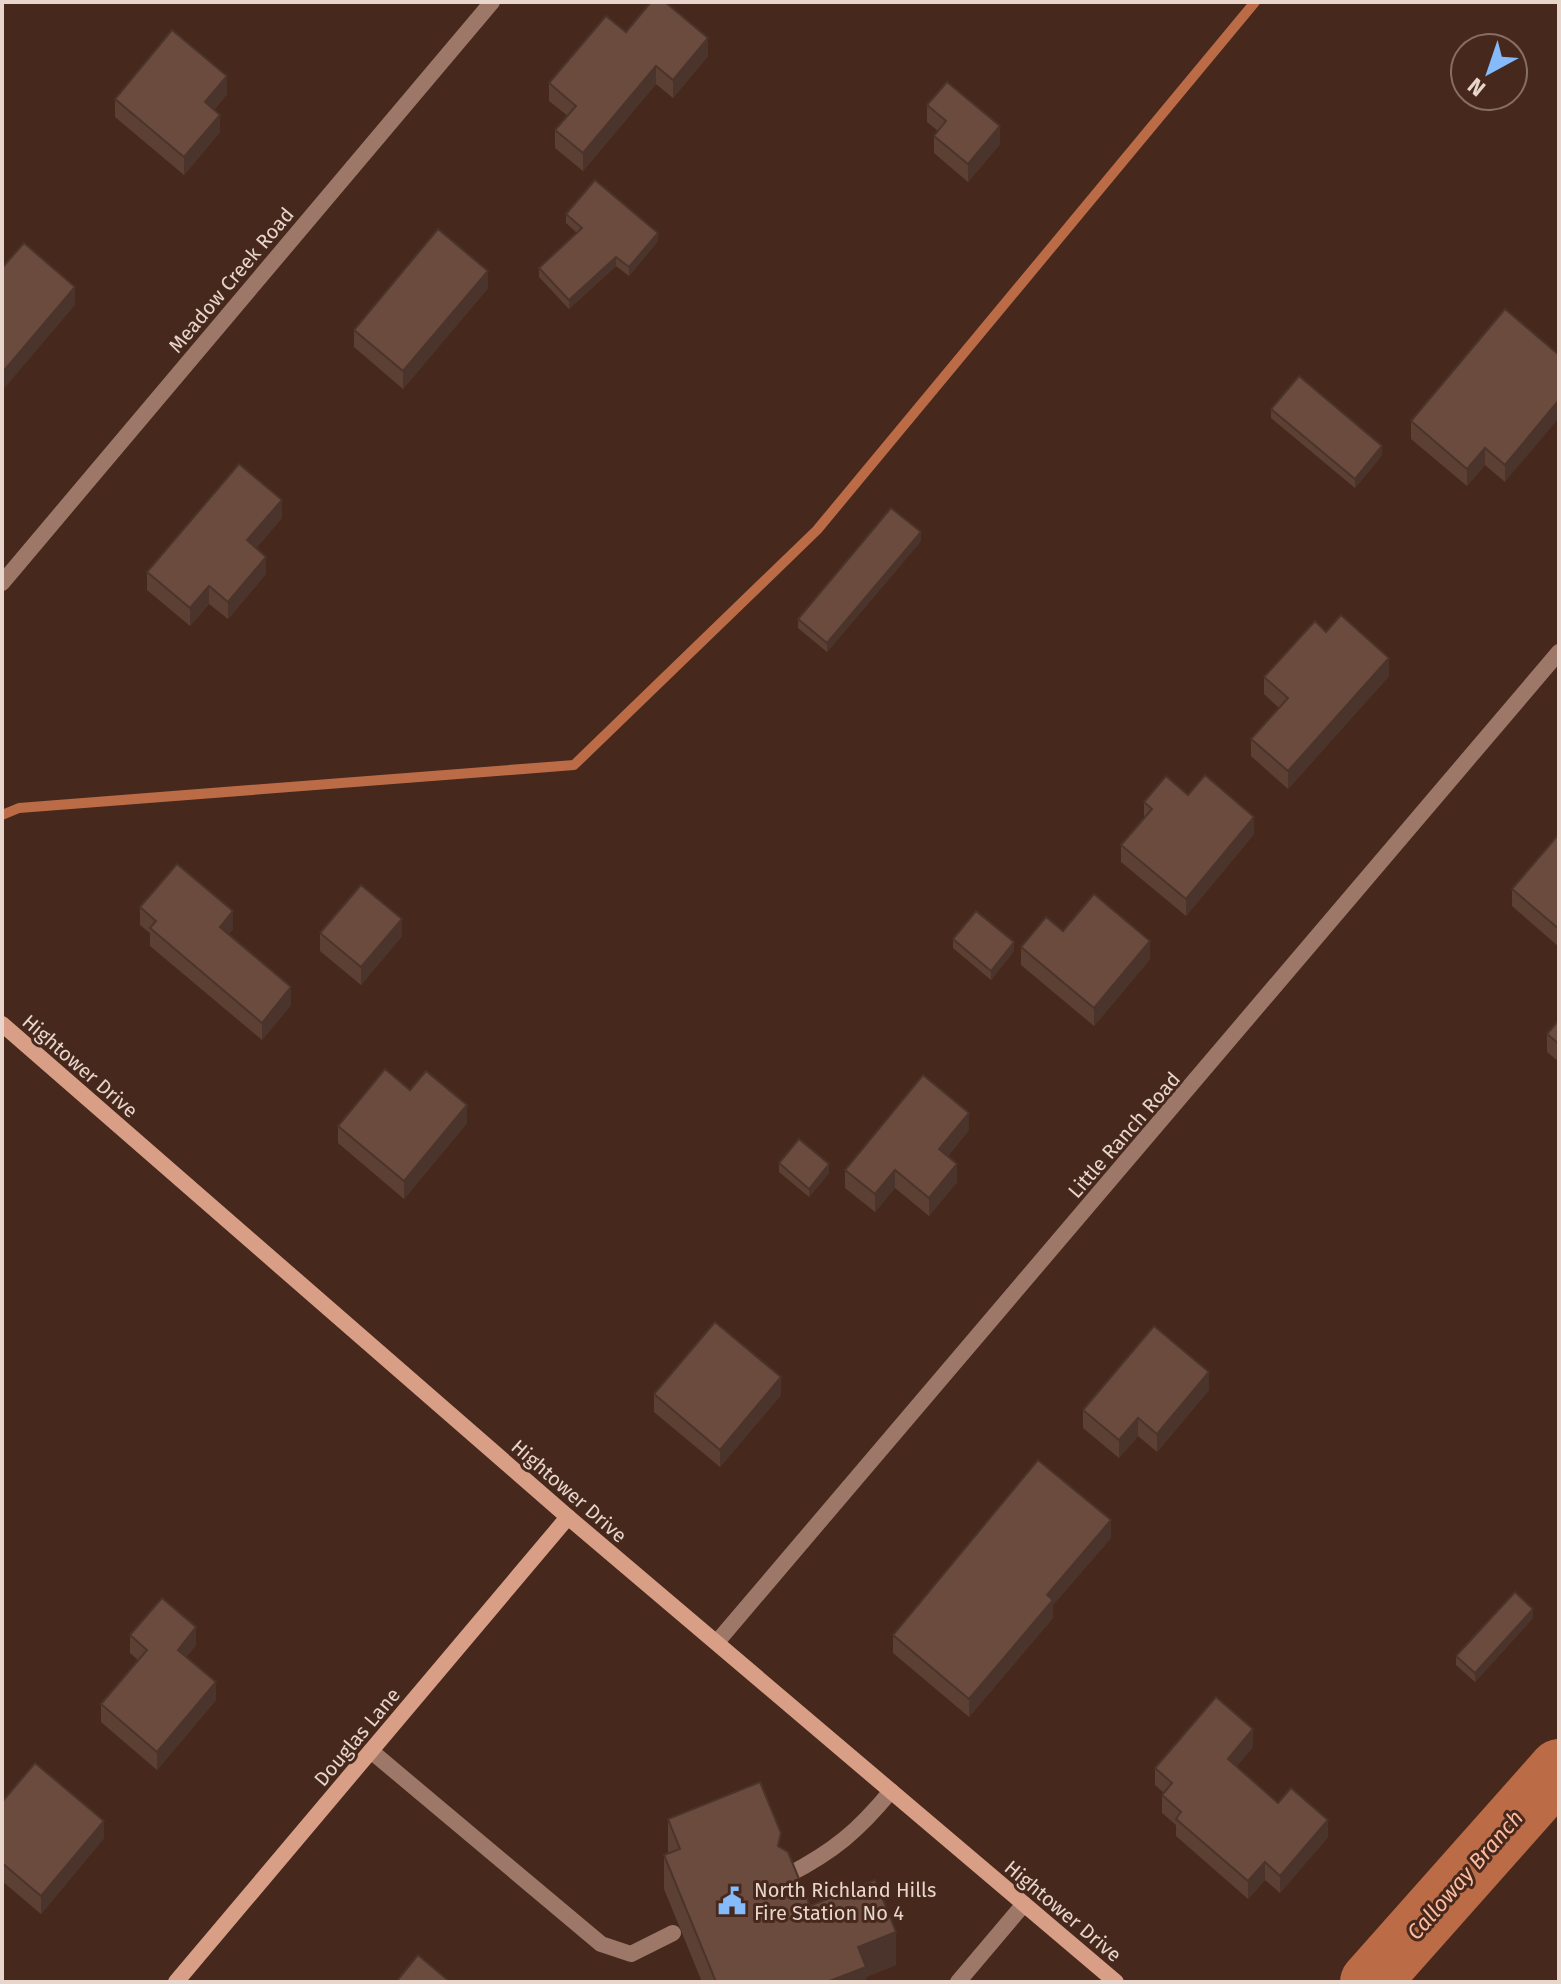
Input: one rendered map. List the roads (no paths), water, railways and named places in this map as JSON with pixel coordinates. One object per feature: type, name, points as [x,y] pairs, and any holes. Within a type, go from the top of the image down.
[{"type":"street","name":"Meadow Creek Road","points":[[2,583],[492,2]]},
{"type":"street","name":"Little Ranch Road","points":[[717,1642],[1559,652]]},
{"type":"street","name":"Hightower Drive","points":[[2,1024],[568,1517],[1116,1982]]},
{"type":"street","name":"Douglas Lane","points":[[176,1982],[568,1517]]},
{"type":"street","points":[[371,1751],[601,1944],[631,1954],[673,1933]]},
{"type":"street","points":[[788,1875],[831,1853],[861,1827],[891,1791]]},
{"type":"street","points":[[958,1982],[1024,1904]]},
{"type":"waterway","points":[[2,815],[19,808],[574,765],[817,530],[1255,2]]},
{"type":"waterway","name":"Calloway Branch","points":[[1370,1982],[1559,1769]]},
{"type":"place","name":"North Richland Hills Fire Station No 4","points":[[732,1901]]}]
